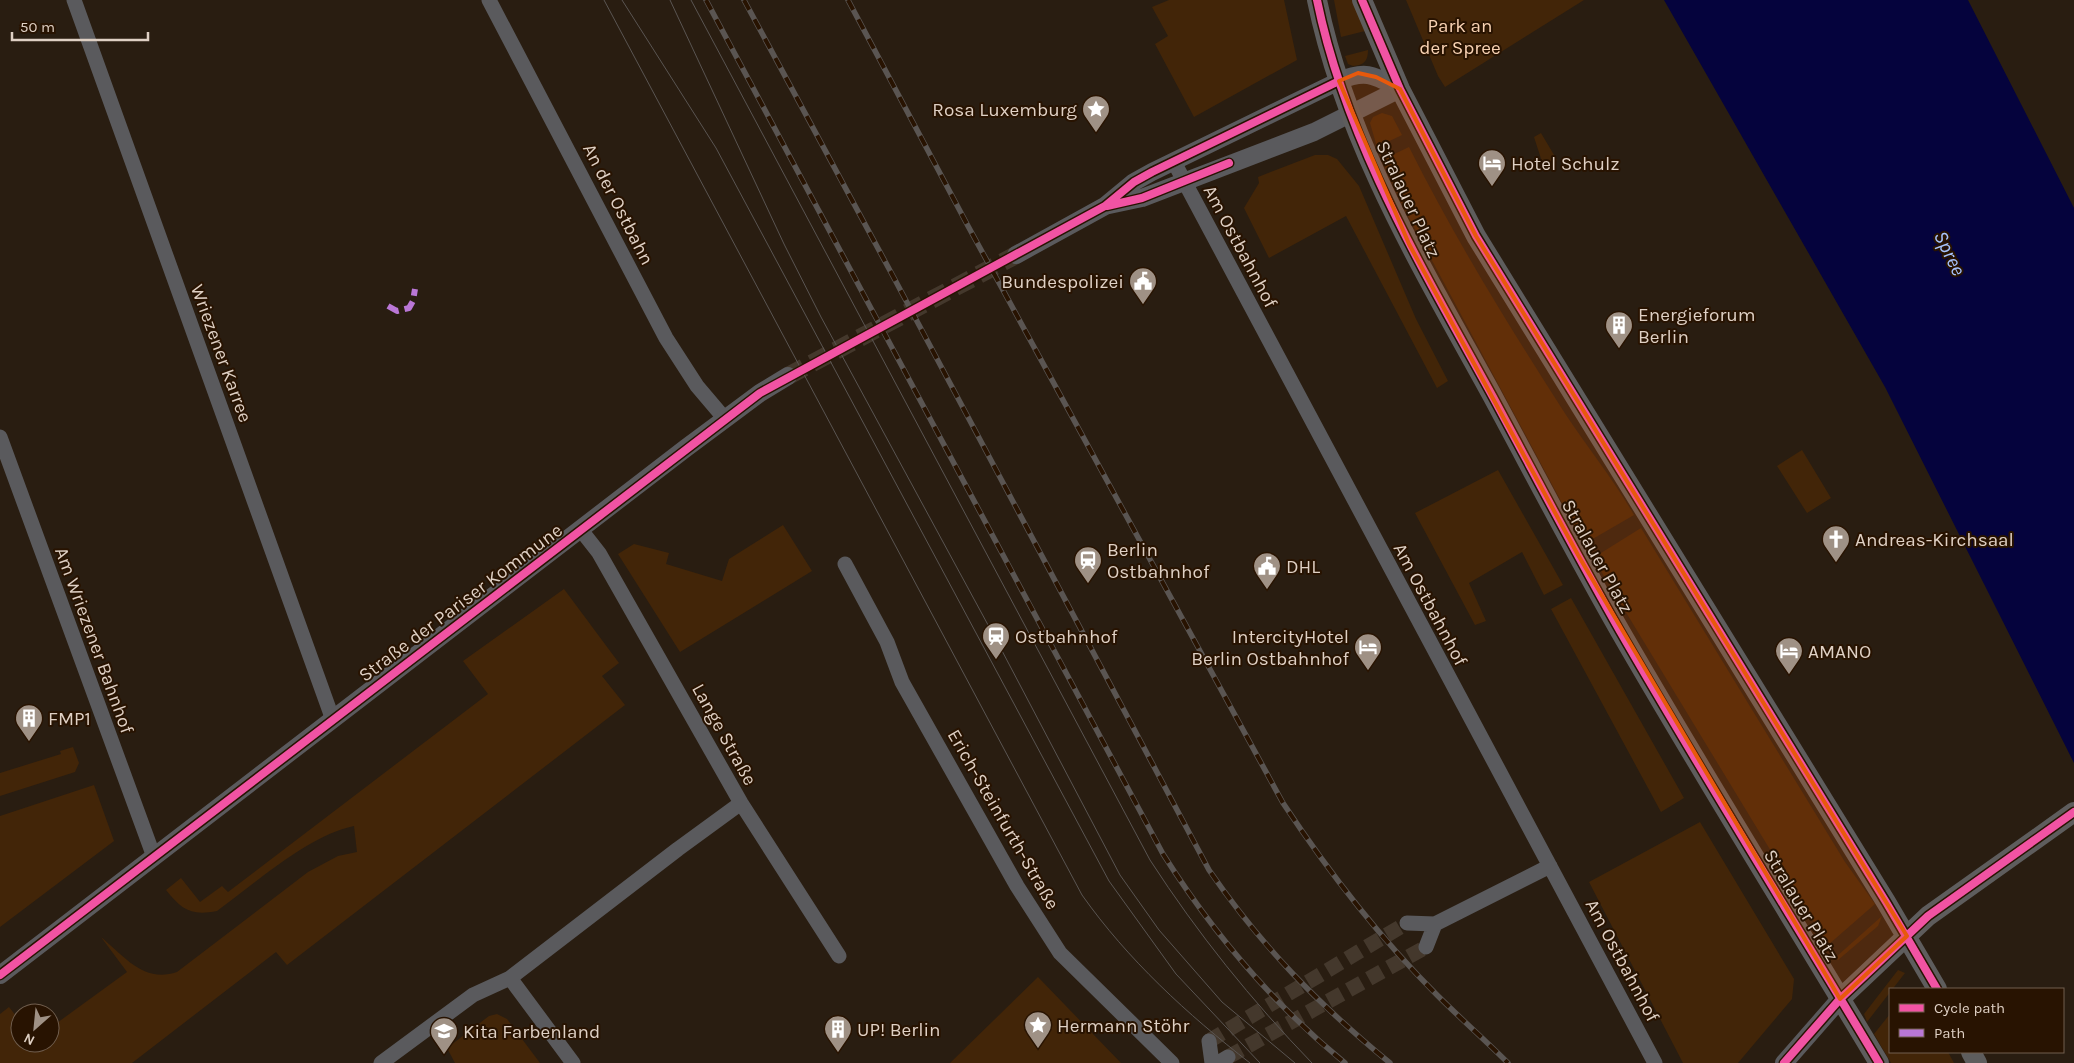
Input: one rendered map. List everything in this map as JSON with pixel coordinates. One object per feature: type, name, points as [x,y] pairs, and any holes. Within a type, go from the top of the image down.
[{"type":"main road","name":"Stralauer Platz","points":[[1317,0],[1326,46],[1339,81],[1410,244],[1582,563],[1654,690],[1879,1063]]},
{"type":"main road","name":"Stralauer Platz","points":[[1362,0],[1400,89],[1476,236],[1936,988]]},
{"type":"main road","points":[[1840,999],[1937,909],[2074,812]]},
{"type":"street","name":"Wriezener Karree","points":[[74,0],[333,720]]},
{"type":"street","name":"An der Ostbahn","points":[[490,0],[666,338],[697,386],[725,419]]},
{"type":"street","points":[[1016,255],[1105,206],[1134,182],[1339,81],[1358,73],[1376,77],[1400,89]]},
{"type":"street","points":[[1105,206],[1142,198],[1184,180],[1314,132],[1400,89]]},
{"type":"street","name":"Am Ostbahnhof","points":[[1174,162],[1436,657],[1655,1063]]},
{"type":"street","name":"Straße der Pariser Kommune","points":[[0,975],[725,419],[760,393],[788,376]]},
{"type":"street","name":"Am Wriezener Bahnhof","points":[[0,437],[154,857]]},
{"type":"street","name":"Lange Straße","points":[[581,530],[599,553],[741,802],[839,956]]},
{"type":"street","name":"Erich-Steinfurth-Straße","points":[[845,564],[887,642],[902,682],[1017,886],[1060,953],[1172,1063]]},
{"type":"street","points":[[382,1063],[473,996],[510,978],[741,802]]},
{"type":"street","points":[[1408,923],[1435,924],[1550,866]]},
{"type":"street","points":[[1426,947],[1435,924]]},
{"type":"street","points":[[510,978],[573,1063]]},
{"type":"street","points":[[1784,1063],[1840,999]]},
{"type":"street","points":[[1209,1041],[1212,1063]]},
{"type":"highlighted area","points":[[1358,73],[1376,77],[1400,89],[1476,236],[1907,936],[1840,999],[1578,555],[1409,244],[1339,81]]},
{"type":"green space","points":[[1169,0],[1284,0],[1297,60],[1194,117],[1155,44],[1168,36],[1152,7]]},
{"type":"green space","points":[[1334,0],[1352,0],[1365,31],[1341,37]]},
{"type":"green space","name":"Park an der Spree","points":[[1406,0],[1584,0],[1445,87],[1438,76]]},
{"type":"green space","points":[[1368,50],[1366,60],[1363,63],[1353,66],[1348,64],[1345,56]]},
{"type":"green space","points":[[1382,113],[1392,116],[1402,135],[1377,147],[1370,123],[1373,117]]},
{"type":"green space","points":[[1541,133],[1557,160],[1544,168],[1534,137]]},
{"type":"green space","points":[[1409,147],[1464,249],[1504,316],[1566,415],[1634,515],[1584,544],[1405,210],[1382,160]]},
{"type":"green space","points":[[1315,155],[1328,155],[1337,159],[1359,186],[1416,319],[1448,381],[1437,388],[1346,216],[1269,258],[1244,208],[1259,183],[1258,177]]},
{"type":"green space","points":[[1802,450],[1831,498],[1807,513],[1777,466]]},
{"type":"green space","points":[[1498,470],[1563,585],[1544,595],[1522,552],[1469,583],[1486,621],[1475,625],[1415,513]]},
{"type":"green space","points":[[783,525],[812,571],[680,652],[618,554],[634,544],[669,553],[666,564],[722,581],[729,559]]},
{"type":"green space","points":[[1641,528],[1845,862],[1875,904],[1828,945],[1593,558]]},
{"type":"green space","points":[[564,589],[619,663],[602,676],[625,705],[287,965],[276,952],[132,1063],[0,1063],[0,1014],[9,1007],[10,1053],[60,1053],[60,1021],[127,972],[101,937],[127,960],[145,971],[165,975],[177,972],[308,872],[338,856],[357,852],[354,826],[337,831],[319,839],[282,862],[217,911],[200,913],[188,910],[182,907],[166,890],[181,878],[200,902],[222,886],[228,892],[488,694],[463,661]]},
{"type":"green space","points":[[1571,598],[1684,798],[1661,812],[1551,609]]},
{"type":"green space","points":[[73,747],[79,763],[75,772],[0,796],[0,773],[61,754],[60,751]]},
{"type":"green space","points":[[94,785],[114,841],[0,927],[0,816]]},
{"type":"green space","points":[[1700,822],[1794,979],[1792,999],[1738,1063],[1683,1063],[1589,882]]},
{"type":"green space","points":[[1882,916],[1878,926],[1838,960],[1836,957]]},
{"type":"green space","points":[[1898,970],[1905,973],[1893,988],[1889,988],[1889,994],[1867,1022],[1864,1014]]},
{"type":"green space","points":[[1038,977],[1121,1063],[950,1063]]},
{"type":"green space","points":[[497,1014],[507,1019],[540,1063],[455,1063],[447,1048],[489,1016]]},
{"type":"green space","points":[[1889,1015],[1889,1053],[1949,1053],[1954,1063],[1891,1063],[1874,1034]]},
{"type":"water","name":"Spree","points":[[1664,0],[1968,0],[2074,208],[2074,763],[1885,387]]},
{"type":"tunnel","points":[[788,376],[1016,255]]},
{"type":"tunnel","points":[[1209,1041],[1407,923]]},
{"type":"tunnel","points":[[1228,1057],[1426,947]]},
{"type":"tram line","points":[[604,0],[1082,895],[1139,964],[1181,1005],[1250,1063]]},
{"type":"tram line","points":[[622,0],[716,148],[1109,881],[1176,974],[1260,1063]]},
{"type":"tram line","points":[[670,0],[784,244],[821,317],[1000,647],[1120,875],[1159,930],[1222,1002],[1295,1063]]},
{"type":"tram line","points":[[691,0],[1150,860],[1226,966],[1312,1063]]},
{"type":"railway","points":[[706,0],[1163,854],[1202,912],[1246,966],[1293,1017],[1345,1063]]},
{"type":"railway","points":[[744,0],[1209,870],[1229,898],[1292,973],[1339,1019],[1390,1063]]},
{"type":"railway","points":[[848,0],[968,226],[1283,803],[1318,854],[1375,927],[1437,995],[1508,1063]]},
{"type":"marked path","points":[[388,306],[397,311],[409,308],[413,301],[415,289]]},
{"type":"cycle path","points":[[1317,0],[1330,53],[1367,155],[1390,205],[1440,302],[1620,631],[1879,1063]]},
{"type":"cycle path","points":[[1362,0],[1400,89],[1476,236],[1886,902],[1936,988]]},
{"type":"cycle path","points":[[0,975],[760,393],[1105,206],[1134,182],[1152,172],[1339,81]]},
{"type":"cycle path","points":[[1107,206],[1142,198],[1229,163]]},
{"type":"cycle path","points":[[1784,1063],[1840,999],[1928,916],[2074,812]]},
{"type":"place","name":"Rosa Luxemburg","points":[[1096,133]]},
{"type":"place","name":"Hotel Schulz","points":[[1492,187]]},
{"type":"place","name":"Bundespolizei","points":[[1143,305]]},
{"type":"place","name":"Energieforum Berlin","points":[[1619,349]]},
{"type":"place","name":"Andreas-Kirchsaal","points":[[1836,563]]},
{"type":"place","name":"Berlin Ostbahnhof","points":[[1088,584]]},
{"type":"place","name":"DHL","points":[[1267,590]]},
{"type":"place","name":"Ostbahnhof","points":[[996,660]]},
{"type":"place","name":"IntercityHotel Berlin Ostbahnhof","points":[[1368,671]]},
{"type":"place","name":"AMANO","points":[[1789,675]]},
{"type":"place","name":"FMP1","points":[[29,742]]},
{"type":"place","name":"Hermann Stöhr","points":[[1038,1049]]},
{"type":"place","name":"UP! Berlin","points":[[838,1053]]},
{"type":"place","name":"Kita Farbenland","points":[[444,1055]]}]
